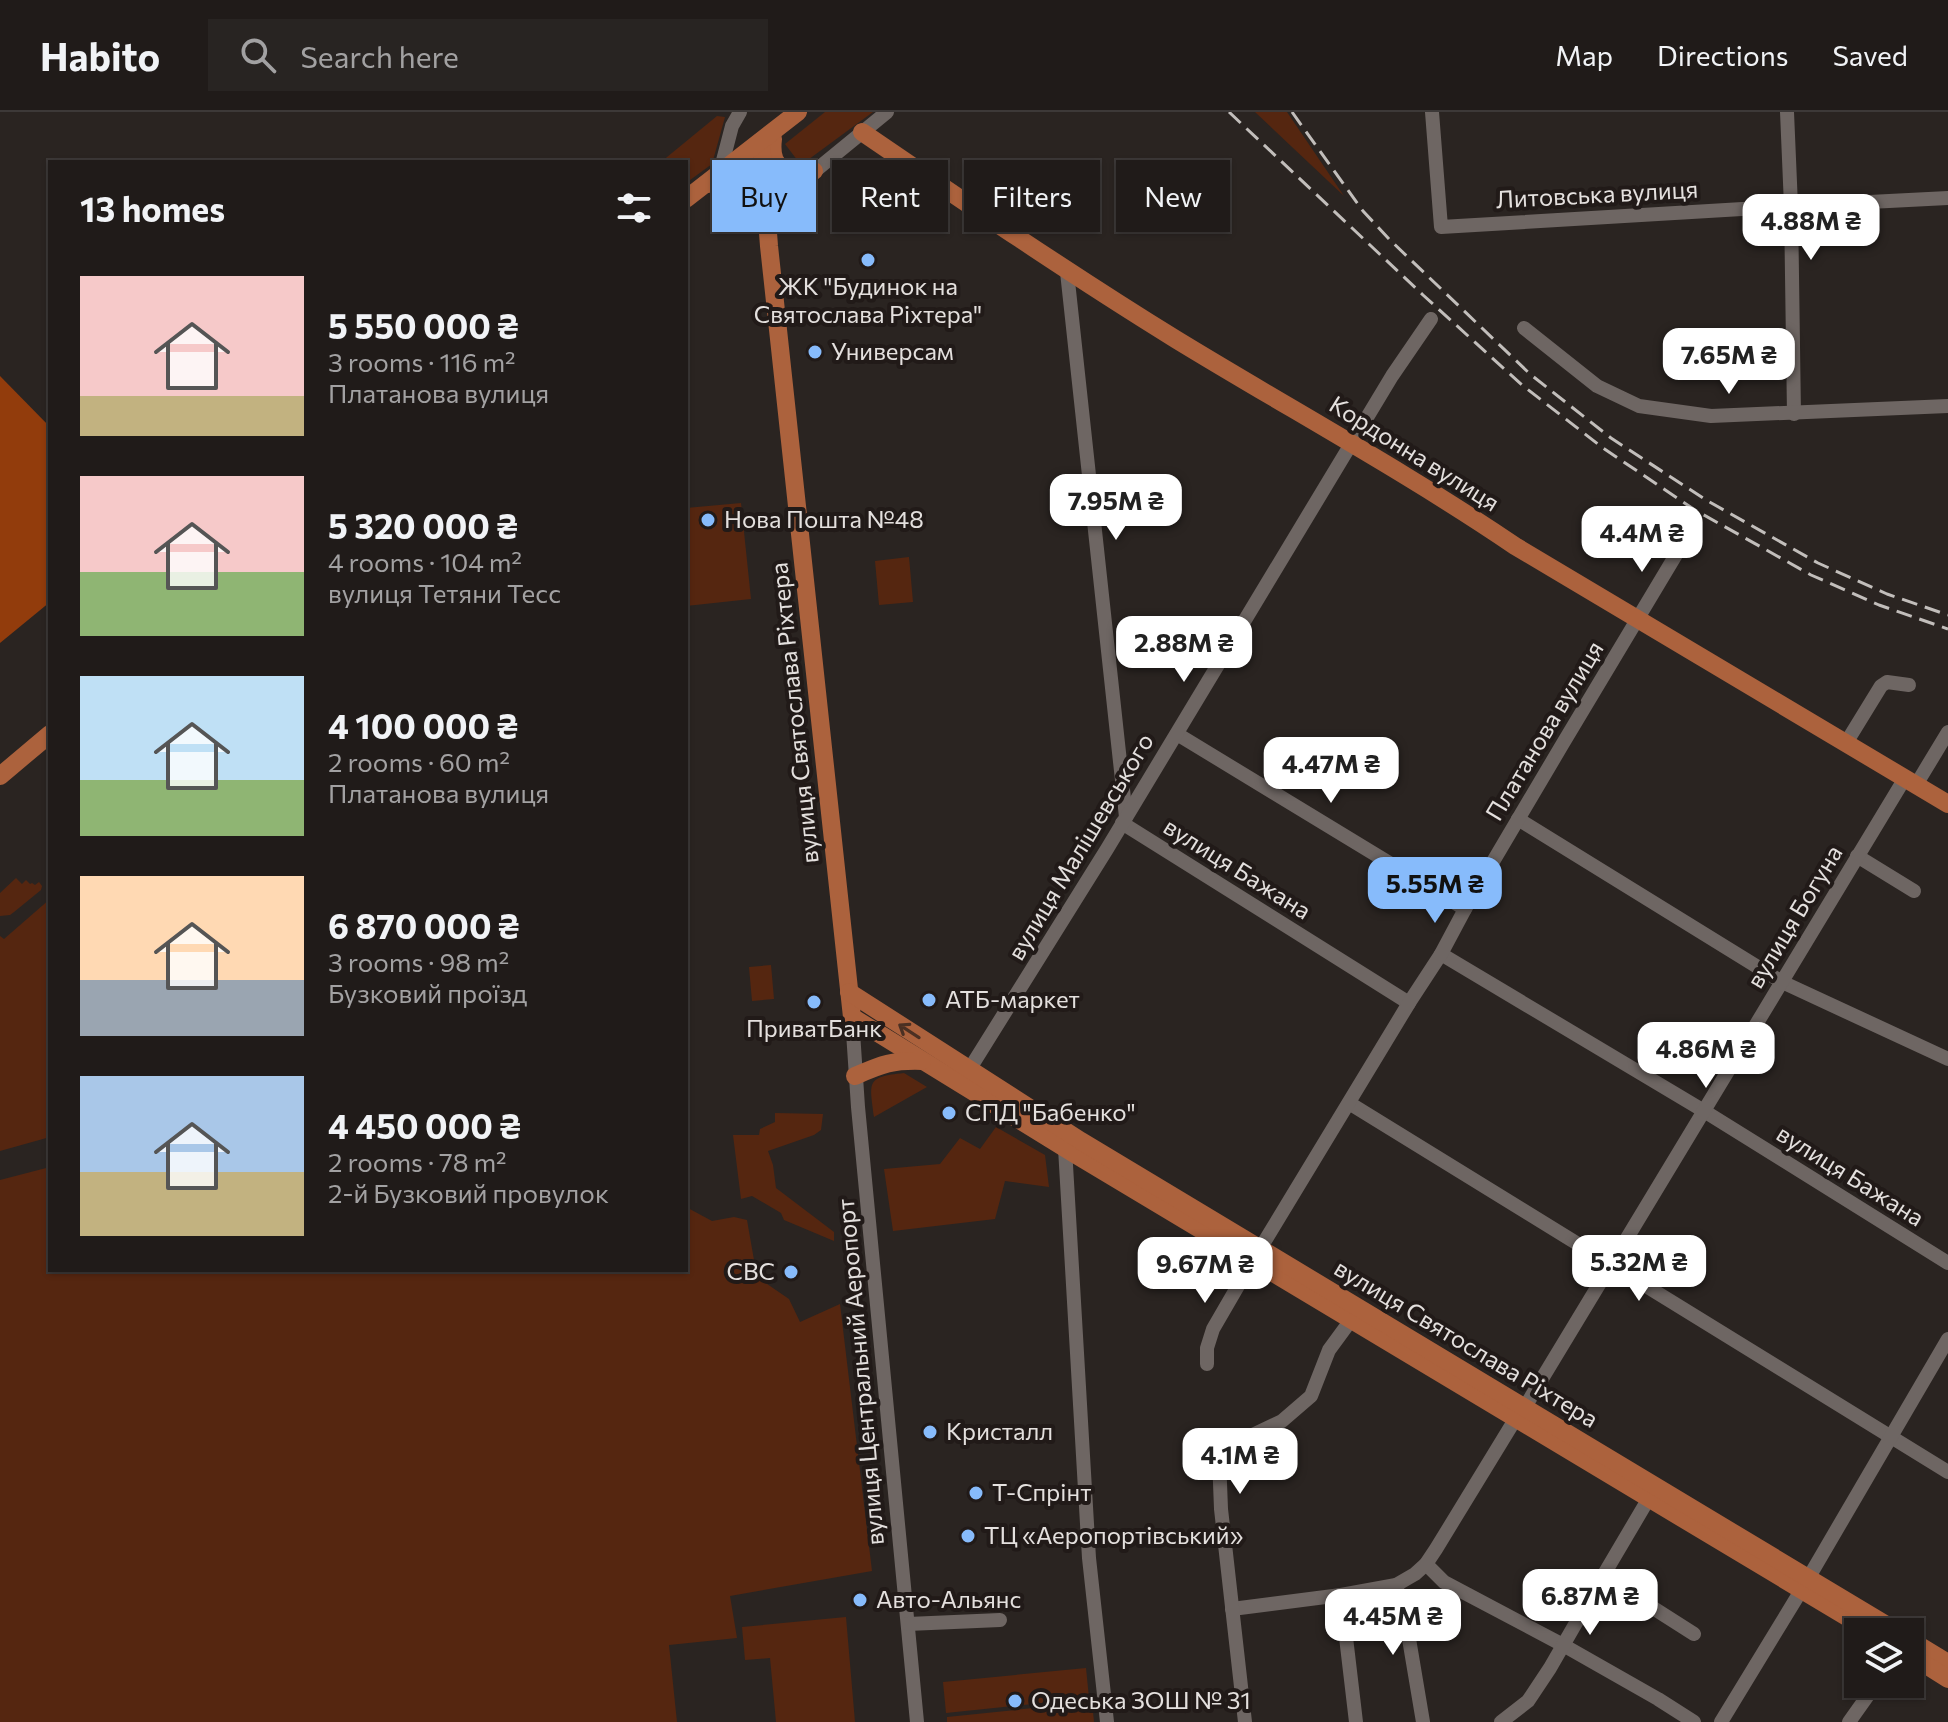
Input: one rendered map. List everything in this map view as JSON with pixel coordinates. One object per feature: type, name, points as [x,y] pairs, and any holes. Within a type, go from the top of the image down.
[{"type":"main road","points":[[736,160],[787,120]]},
{"type":"main road","points":[[775,160],[772,152],[787,120]]},
{"type":"main road","name":"Кордонна вулиця","points":[[862,132],[1067,272],[1515,546],[1948,804]]},
{"type":"main road","name":"вулиця Святослава Ріхтера","points":[[761,141],[762,160]]},
{"type":"main road","points":[[688,197],[712,178]]},
{"type":"main road","points":[[705,184],[712,183]]},
{"type":"main road","name":"вулиця Святослава Ріхтера","points":[[768,232],[852,1017],[1065,1148],[1257,1254],[1351,1320],[1520,1413],[1649,1498],[1871,1618]]},
{"type":"main road","points":[[0,776],[48,736]]},
{"type":"main road","name":"вулиця Святослава Ріхтера","points":[[849,992],[1257,1254],[1805,1583],[1853,1618]]},
{"type":"main road","points":[[855,1076],[882,1064],[922,1061]]},
{"type":"main road","points":[[1924,1648],[1948,1663]]},
{"type":"main road","points":[[1924,1664],[1948,1679]]},
{"type":"street","points":[[740,112],[740,133],[761,141]]},
{"type":"street","points":[[723,160],[732,126],[740,112]]},
{"type":"street","points":[[816,169],[887,112]]},
{"type":"street","name":"Литовська вулиця","points":[[1432,112],[1441,227],[1948,198]]},
{"type":"street","points":[[1787,112],[1794,414]]},
{"type":"street","points":[[1067,272],[1124,820]]},
{"type":"street","name":"вулиця Малішевського","points":[[969,1070],[1177,734],[1392,376],[1431,319]]},
{"type":"street","points":[[1524,328],[1597,386],[1639,406],[1711,416],[1948,406]]},
{"type":"street","name":"Платанова вулиця","points":[[1207,1364],[1207,1348],[1213,1329],[1441,954],[1695,523]]},
{"type":"street","points":[[1846,743],[1884,683],[1909,685]]},
{"type":"street","name":"вулиця Богуна","points":[[1426,1564],[1857,856],[1948,732]]},
{"type":"street","points":[[1177,734],[1465,909]]},
{"type":"street","points":[[1518,819],[1782,982],[1948,1059]]},
{"type":"street","name":"вулиця Бажана","points":[[1124,820],[1409,1003]]},
{"type":"street","points":[[1857,856],[1914,891]]},
{"type":"street","name":"вулиця Бажана","points":[[1441,954],[1704,1111],[1948,1263]]},
{"type":"street","name":"вулиця Центральний Аеропорт","points":[[852,1017],[855,1076],[917,1722]]},
{"type":"street","points":[[1349,1103],[1948,1472]]},
{"type":"street","points":[[1065,1148],[1089,1558],[1107,1722]]},
{"type":"street","points":[[1245,1722],[1221,1509],[1219,1457],[1221,1450],[1282,1421],[1311,1396],[1329,1350],[1351,1320]]},
{"type":"street","points":[[1721,1722],[1948,1339]]},
{"type":"street","points":[[1501,1722],[1528,1701],[1649,1498]]},
{"type":"street","points":[[1232,1609],[1396,1585],[1426,1564],[1444,1582],[1563,1645],[1694,1722]]},
{"type":"street","points":[[1603,1576],[1694,1634]]},
{"type":"street","points":[[1396,1585],[1406,1621],[1423,1722]]},
{"type":"street","points":[[1341,1595],[1356,1722]]},
{"type":"street","points":[[908,1624],[1000,1620]]},
{"type":"street","points":[[1849,1722],[1866,1698]]},
{"type":"shaded area","points":[[825,112],[873,112],[808,160],[797,160],[785,144]]},
{"type":"shaded area","points":[[1255,112],[1287,112],[1344,196]]},
{"type":"shaded area","points":[[717,116],[725,117],[712,164],[688,182],[688,160],[663,160]]},
{"type":"shaded area","points":[[0,376],[48,425],[48,604],[0,643]]},
{"type":"shaded area","points":[[741,503],[751,599],[688,606],[688,508]]},
{"type":"shaded area","points":[[909,557],[913,602],[879,605],[875,561]]},
{"type":"shaded area","points":[[16,878],[22,884],[26,880],[35,885],[39,882],[41,890],[10,915],[0,916],[0,893]]},
{"type":"shaded area","points":[[48,901],[48,1138],[0,1151],[0,936],[4,939]]},
{"type":"shaded area","points":[[771,965],[774,999],[752,1001],[749,967]]},
{"type":"shaded area","points":[[904,1073],[927,1087],[874,1117],[873,1083],[882,1077]]},
{"type":"shaded area","points":[[775,1113],[823,1114],[821,1130],[814,1135],[768,1151],[776,1188],[834,1232],[834,1241],[784,1220],[781,1213],[752,1196],[741,1199],[733,1135],[759,1135],[760,1129],[775,1122]]},
{"type":"shaded area","points":[[996,1127],[1045,1155],[1049,1187],[1005,1181],[995,1219],[893,1231],[884,1169],[940,1164],[960,1138],[980,1149]]},
{"type":"shaded area","points":[[48,1168],[48,1272],[688,1272],[688,1208],[712,1221],[734,1217],[747,1220],[757,1277],[789,1299],[800,1322],[840,1304],[872,1571],[730,1596],[737,1638],[669,1645],[677,1722],[0,1722],[0,1180]]},
{"type":"shaded area","points":[[846,1617],[855,1722],[776,1722],[770,1658],[745,1660],[742,1627]]},
{"type":"shaded area","points":[[1086,1668],[1089,1698],[946,1713],[943,1682]]},
{"type":"shaded area","points":[[1092,1702],[1094,1722],[947,1722],[947,1717]]},
{"type":"railway","points":[[1229,112],[1522,385],[1603,448],[1695,510],[1811,575],[1879,605],[1948,629]]},
{"type":"railway","points":[[1292,112],[1363,211],[1390,240],[1530,374],[1611,438],[1706,500],[1818,563],[1887,594],[1948,615]]},
{"type":"place","name":"ЖК \"Будинок на Святослава Ріхтера\"","points":[[868,260]]},
{"type":"place","name":"Универсам","points":[[815,352]]},
{"type":"place","name":"Нова Пошта №48","points":[[708,520]]},
{"type":"place","name":"АТБ-маркет","points":[[929,1000]]},
{"type":"place","name":"ПриватБанк","points":[[814,1002]]},
{"type":"place","name":"СПД \"Бабенко\"","points":[[949,1113]]},
{"type":"place","name":"СВС","points":[[791,1272]]},
{"type":"place","name":"Кристалл","points":[[930,1432]]},
{"type":"place","name":"Т-Спрінт","points":[[976,1493]]},
{"type":"place","name":"ТЦ «Аеропортівський»","points":[[968,1536]]},
{"type":"place","name":"Авто-Альянс","points":[[860,1600]]},
{"type":"place","name":"Одеська ЗОШ № 31","points":[[1015,1701]]}]
